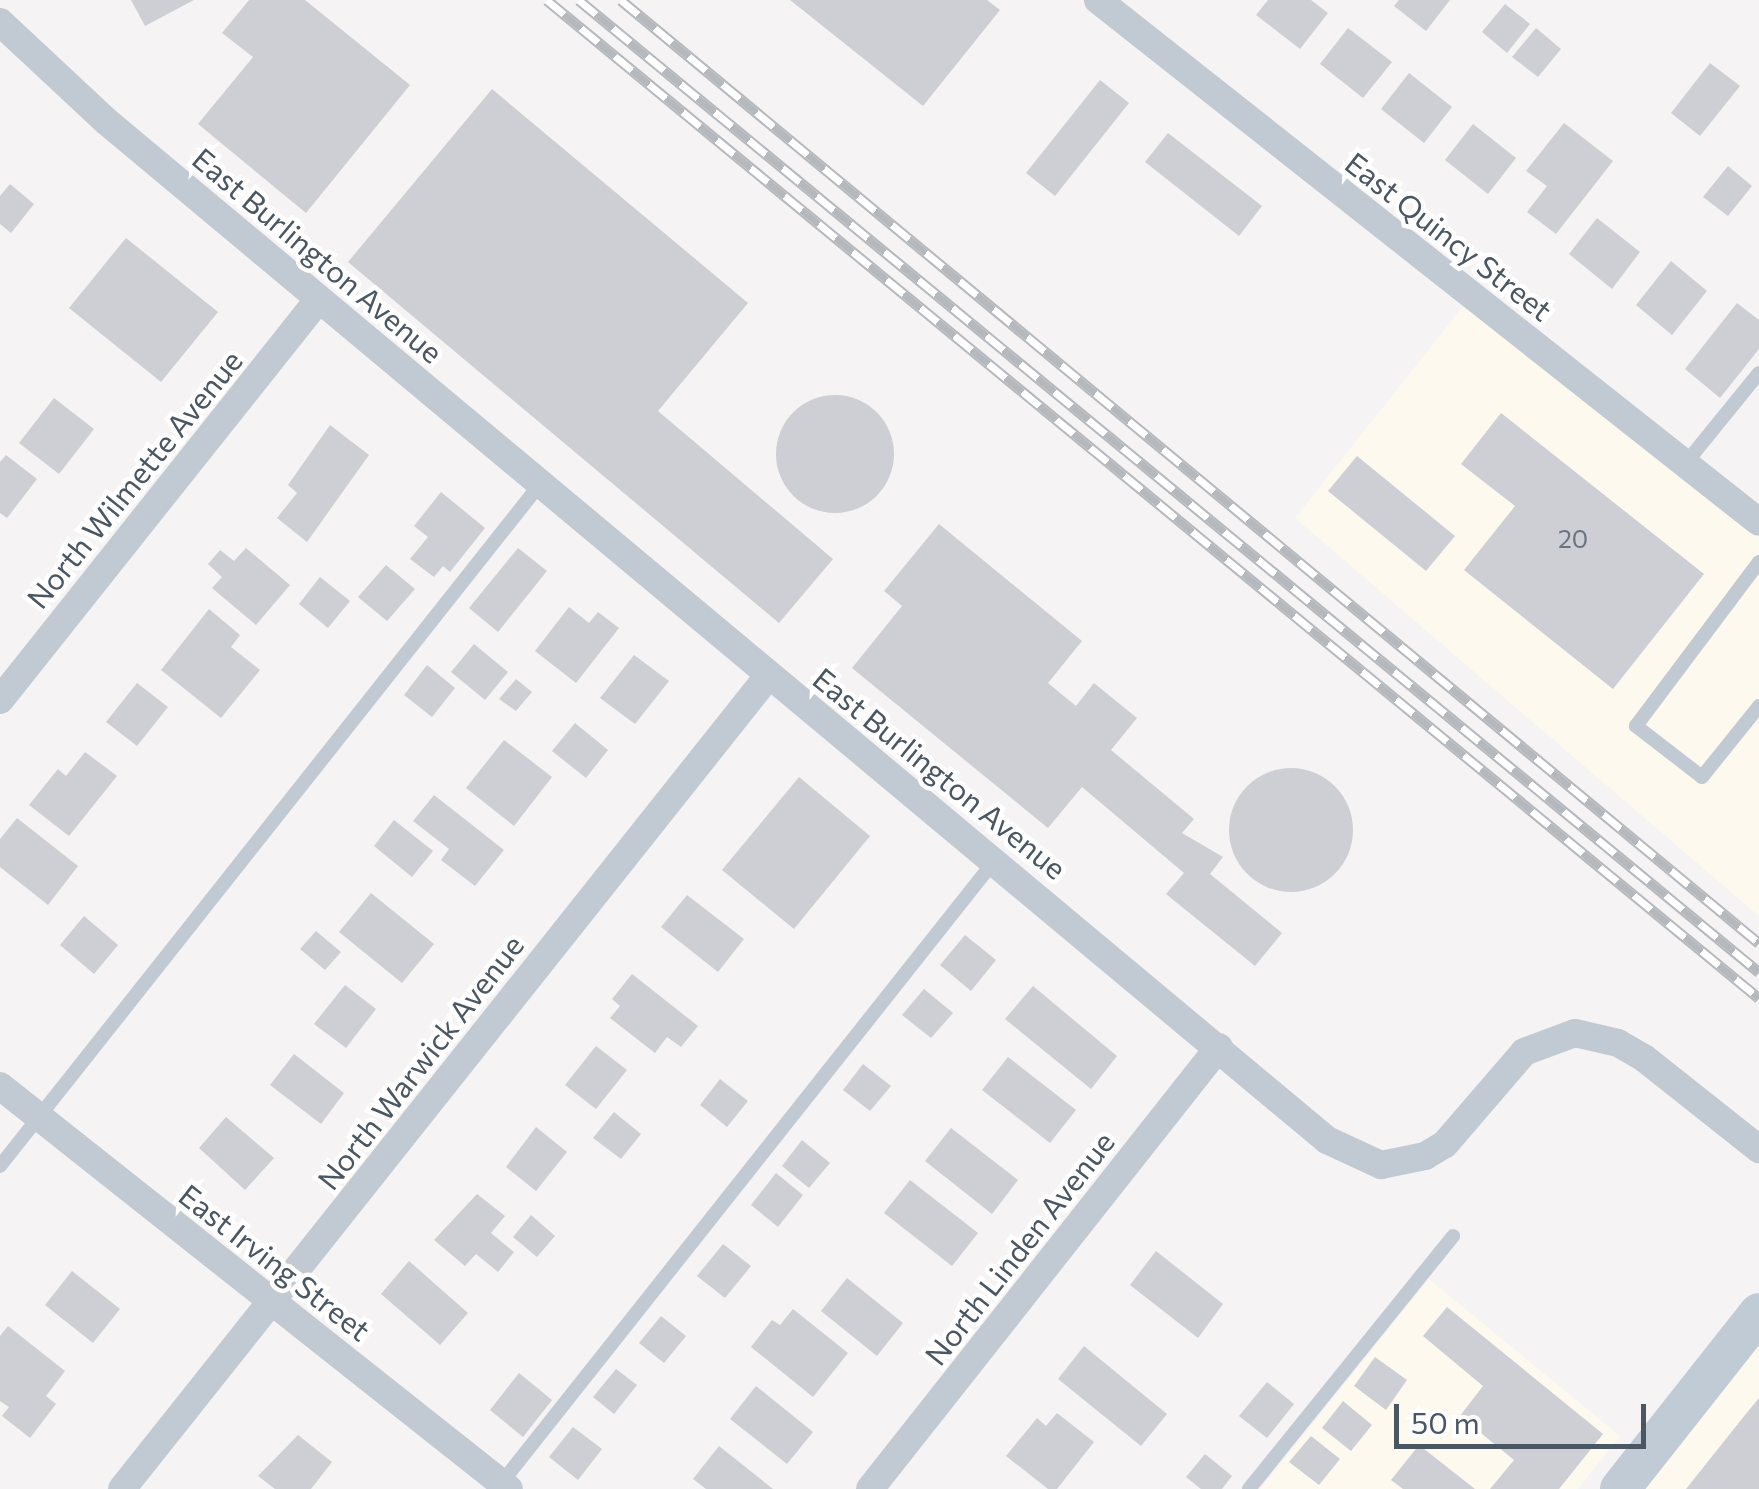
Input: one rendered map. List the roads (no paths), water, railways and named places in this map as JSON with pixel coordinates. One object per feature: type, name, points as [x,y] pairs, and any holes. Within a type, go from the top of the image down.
[{"type":"main road","points":[[1620,1489],[1759,1314]]},
{"type":"street","name":"East Quincy Street","points":[[1098,0],[1759,522]]},
{"type":"street","name":"East Burlington Avenue","points":[[0,22],[106,121],[1328,1140],[1382,1165],[1425,1156],[1445,1144],[1524,1052],[1574,1033],[1618,1042],[1644,1058],[1759,1150]]},
{"type":"street","name":"North Wilmette Avenue","points":[[0,700],[319,300]]},
{"type":"street","name":"North Warwick Avenue","points":[[122,1489],[769,675]]},
{"type":"street","name":"North Linden Avenue","points":[[870,1489],[1219,1047]]},
{"type":"street","name":"East Irving Street","points":[[0,1086],[503,1487]]},
{"type":"lane","points":[[1685,464],[1759,373]]},
{"type":"lane","points":[[0,1166],[541,483]]},
{"type":"lane","points":[[1759,562],[1636,726],[1702,778],[1759,706]]},
{"type":"lane","points":[[503,1487],[996,860]]},
{"type":"lane","points":[[1248,1489],[1453,1236]]},
{"type":"railway","points":[[547,0],[1759,998]]},
{"type":"railway","points":[[579,0],[1759,972]]},
{"type":"railway","points":[[621,0],[1759,943]]}]
